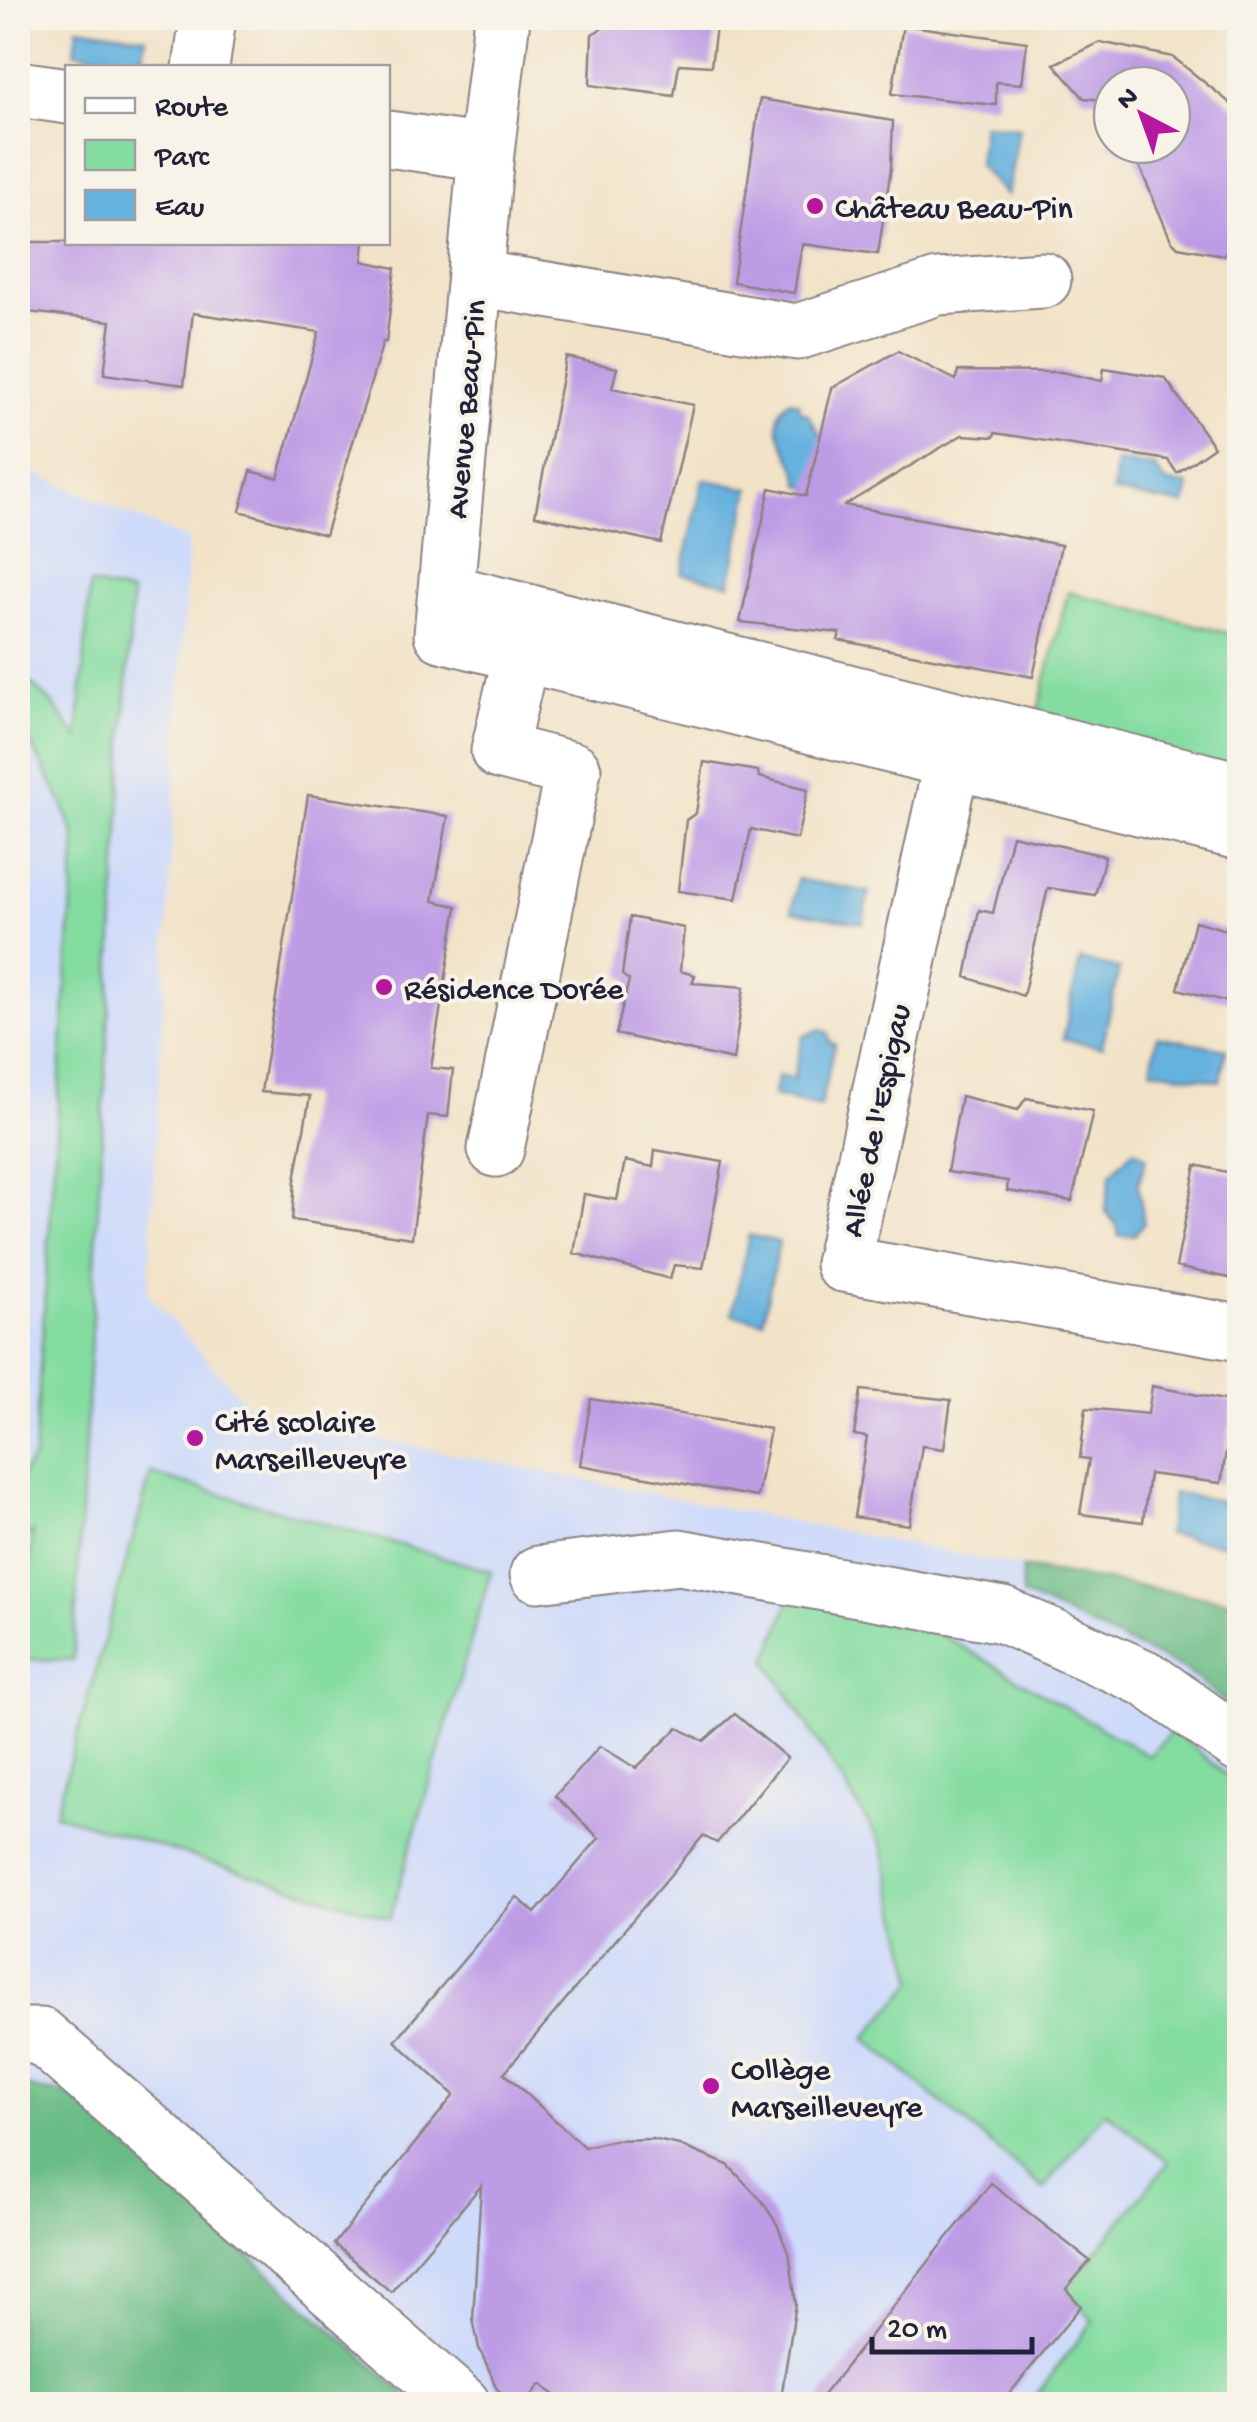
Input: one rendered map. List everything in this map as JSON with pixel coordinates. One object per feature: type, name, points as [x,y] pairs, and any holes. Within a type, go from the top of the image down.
[{"type":"street","points":[[202,65],[208,18]]},
{"type":"street","name":"Avenue Beau-Pin","points":[[502,18],[442,634],[545,661]]},
{"type":"street","points":[[18,89],[65,96]]},
{"type":"street","points":[[390,139],[486,153]]},
{"type":"street","points":[[476,278],[797,332],[938,287],[1043,280]]},
{"type":"street","points":[[446,592],[1240,790]]},
{"type":"street","points":[[496,1149],[574,770],[499,751],[545,661],[1240,832]]},
{"type":"street","name":"Allée de l'Espigau","points":[[952,760],[843,1264],[1240,1333]]},
{"type":"street","points":[[538,1574],[679,1557],[1003,1615],[1146,1680],[1240,1745]]},
{"type":"street","points":[[18,2036],[41,2036],[462,2404]]},
{"type":"shaded area","name":"Cité scolaire Marseilleveyre","points":[[18,466],[188,540],[148,1294],[256,1415],[1021,1567],[1239,1602],[1239,2404],[18,2404]]},
{"type":"green space","points":[[90,584],[132,594],[73,1660],[21,1659],[33,1532],[18,1546],[18,1480],[34,1457],[76,840],[63,804],[18,719],[18,671],[54,705],[78,739]]},
{"type":"green space","points":[[1068,592],[1239,636],[1239,774],[1035,722]]},
{"type":"green space","points":[[151,1474],[491,1571],[390,1918],[55,1814]]},
{"type":"green space","points":[[1022,1568],[1239,1602],[1239,1714],[1186,1670],[1022,1595]]},
{"type":"green space","points":[[793,1593],[909,1616],[1149,1756],[1173,1730],[1239,1786],[1239,2404],[1029,2404],[1093,2321],[1066,2289],[1169,2162],[1105,2111],[1044,2189],[865,2038],[915,1981],[882,1845],[767,1660]]},
{"type":"green space","points":[[18,2082],[36,2090],[68,2094],[416,2404],[18,2404]]},
{"type":"water","points":[[78,27],[146,37],[142,61],[75,52]]},
{"type":"water","points":[[983,124],[1019,128],[1007,196],[978,165]]},
{"type":"water","points":[[790,400],[799,403],[799,410],[808,414],[832,456],[816,490],[800,485],[779,431],[781,410]]},
{"type":"water","points":[[1116,462],[1154,466],[1166,483],[1189,485],[1185,505],[1113,492]]},
{"type":"water","points":[[703,479],[750,489],[730,584],[682,573]]},
{"type":"water","points":[[797,879],[869,892],[863,923],[792,911]]},
{"type":"water","points":[[1080,960],[1119,969],[1102,1047],[1063,1039]]},
{"type":"water","points":[[820,1029],[835,1044],[820,1107],[773,1096],[778,1076],[793,1079],[803,1037]]},
{"type":"water","points":[[1157,1036],[1226,1049],[1220,1081],[1151,1069]]},
{"type":"water","points":[[1134,1149],[1147,1157],[1138,1184],[1144,1223],[1134,1235],[1119,1236],[1116,1224],[1105,1211],[1111,1173]]},
{"type":"water","points":[[749,1235],[779,1242],[763,1321],[732,1314]]},
{"type":"water","points":[[1173,1493],[1239,1504],[1239,1547],[1167,1534]]},
{"type":"building","points":[[621,18],[717,18],[711,66],[679,64],[674,96],[590,85],[592,34]]},
{"type":"building","points":[[903,25],[1027,42],[1022,84],[996,82],[996,105],[892,94]]},
{"type":"building","points":[[1100,42],[1173,57],[1183,65],[1092,65],[1092,99],[1084,98],[1054,64]]},
{"type":"building","points":[[1192,72],[1240,111],[1240,229],[1224,255],[1178,247],[1171,240],[1139,165],[1192,165]]},
{"type":"building","name":"Château Beau-Pin","points":[[760,99],[893,121],[891,168],[878,254],[802,244],[794,293],[733,282]]},
{"type":"building","points":[[18,242],[365,245],[363,261],[395,268],[386,342],[325,535],[240,511],[251,471],[278,478],[319,332],[193,313],[184,385],[104,374],[111,321],[18,311]]},
{"type":"building","points":[[898,351],[956,380],[958,371],[1061,372],[1102,381],[1104,368],[1165,378],[1214,447],[1177,473],[1168,460],[995,433],[994,437],[962,435],[845,505],[1061,545],[1033,677],[838,640],[840,633],[740,622],[770,488],[806,496],[832,388]]},
{"type":"building","points":[[566,357],[617,368],[612,388],[693,405],[661,543],[535,515]]},
{"type":"building","points":[[704,762],[758,771],[759,777],[808,789],[797,839],[751,829],[736,899],[678,891],[686,820],[696,813]]},
{"type":"building","name":"Résidence Dorée","points":[[308,795],[448,816],[433,901],[457,906],[431,1068],[453,1070],[448,1117],[428,1115],[412,1238],[292,1220],[310,1096],[261,1092]]},
{"type":"building","points":[[1012,835],[1105,856],[1095,895],[1048,888],[1023,996],[966,977],[979,910],[993,913]]},
{"type":"building","points":[[630,917],[684,928],[680,971],[695,975],[692,983],[744,987],[733,1060],[616,1034],[629,980],[622,975]]},
{"type":"building","points":[[1195,921],[1240,934],[1240,1005],[1178,989]]},
{"type":"building","points":[[961,1096],[1018,1110],[1026,1098],[1093,1111],[1072,1201],[1007,1191],[1008,1181],[947,1172]]},
{"type":"building","points":[[655,1150],[723,1162],[703,1268],[674,1265],[670,1279],[574,1253],[584,1194],[617,1200],[625,1161],[653,1167]]},
{"type":"building","points":[[1196,1165],[1240,1175],[1240,1254],[1234,1279],[1176,1267]]},
{"type":"building","points":[[1152,1386],[1234,1402],[1221,1483],[1149,1474],[1143,1522],[1080,1514],[1089,1459],[1080,1458],[1086,1408],[1148,1414]]},
{"type":"building","points":[[861,1390],[951,1400],[944,1449],[922,1446],[909,1525],[854,1517],[867,1437],[854,1435]]},
{"type":"building","points":[[591,1399],[770,1429],[757,1497],[580,1465]]},
{"type":"building","points":[[735,1714],[787,1758],[717,1843],[703,1836],[504,2073],[584,2147],[614,2140],[652,2139],[679,2145],[728,2165],[762,2201],[777,2224],[790,2258],[796,2304],[780,2404],[566,2404],[541,2384],[525,2404],[509,2404],[479,2348],[473,2319],[481,2186],[391,2292],[334,2244],[454,2095],[395,2041],[517,1897],[535,1913],[599,1838],[555,1796],[600,1746],[636,1768],[678,1728],[704,1741]]},
{"type":"building","points":[[991,2183],[1090,2261],[1066,2289],[1081,2306],[1001,2404],[816,2404]]},
{"type":"place","name":"Château Beau-Pin","points":[[815,206]]},
{"type":"place","name":"Résidence Dorée","points":[[384,987]]},
{"type":"place","name":"Cité scolaire Marseilleveyre","points":[[195,1438]]},
{"type":"place","name":"Collège Marseilleveyre","points":[[711,2086]]}]
